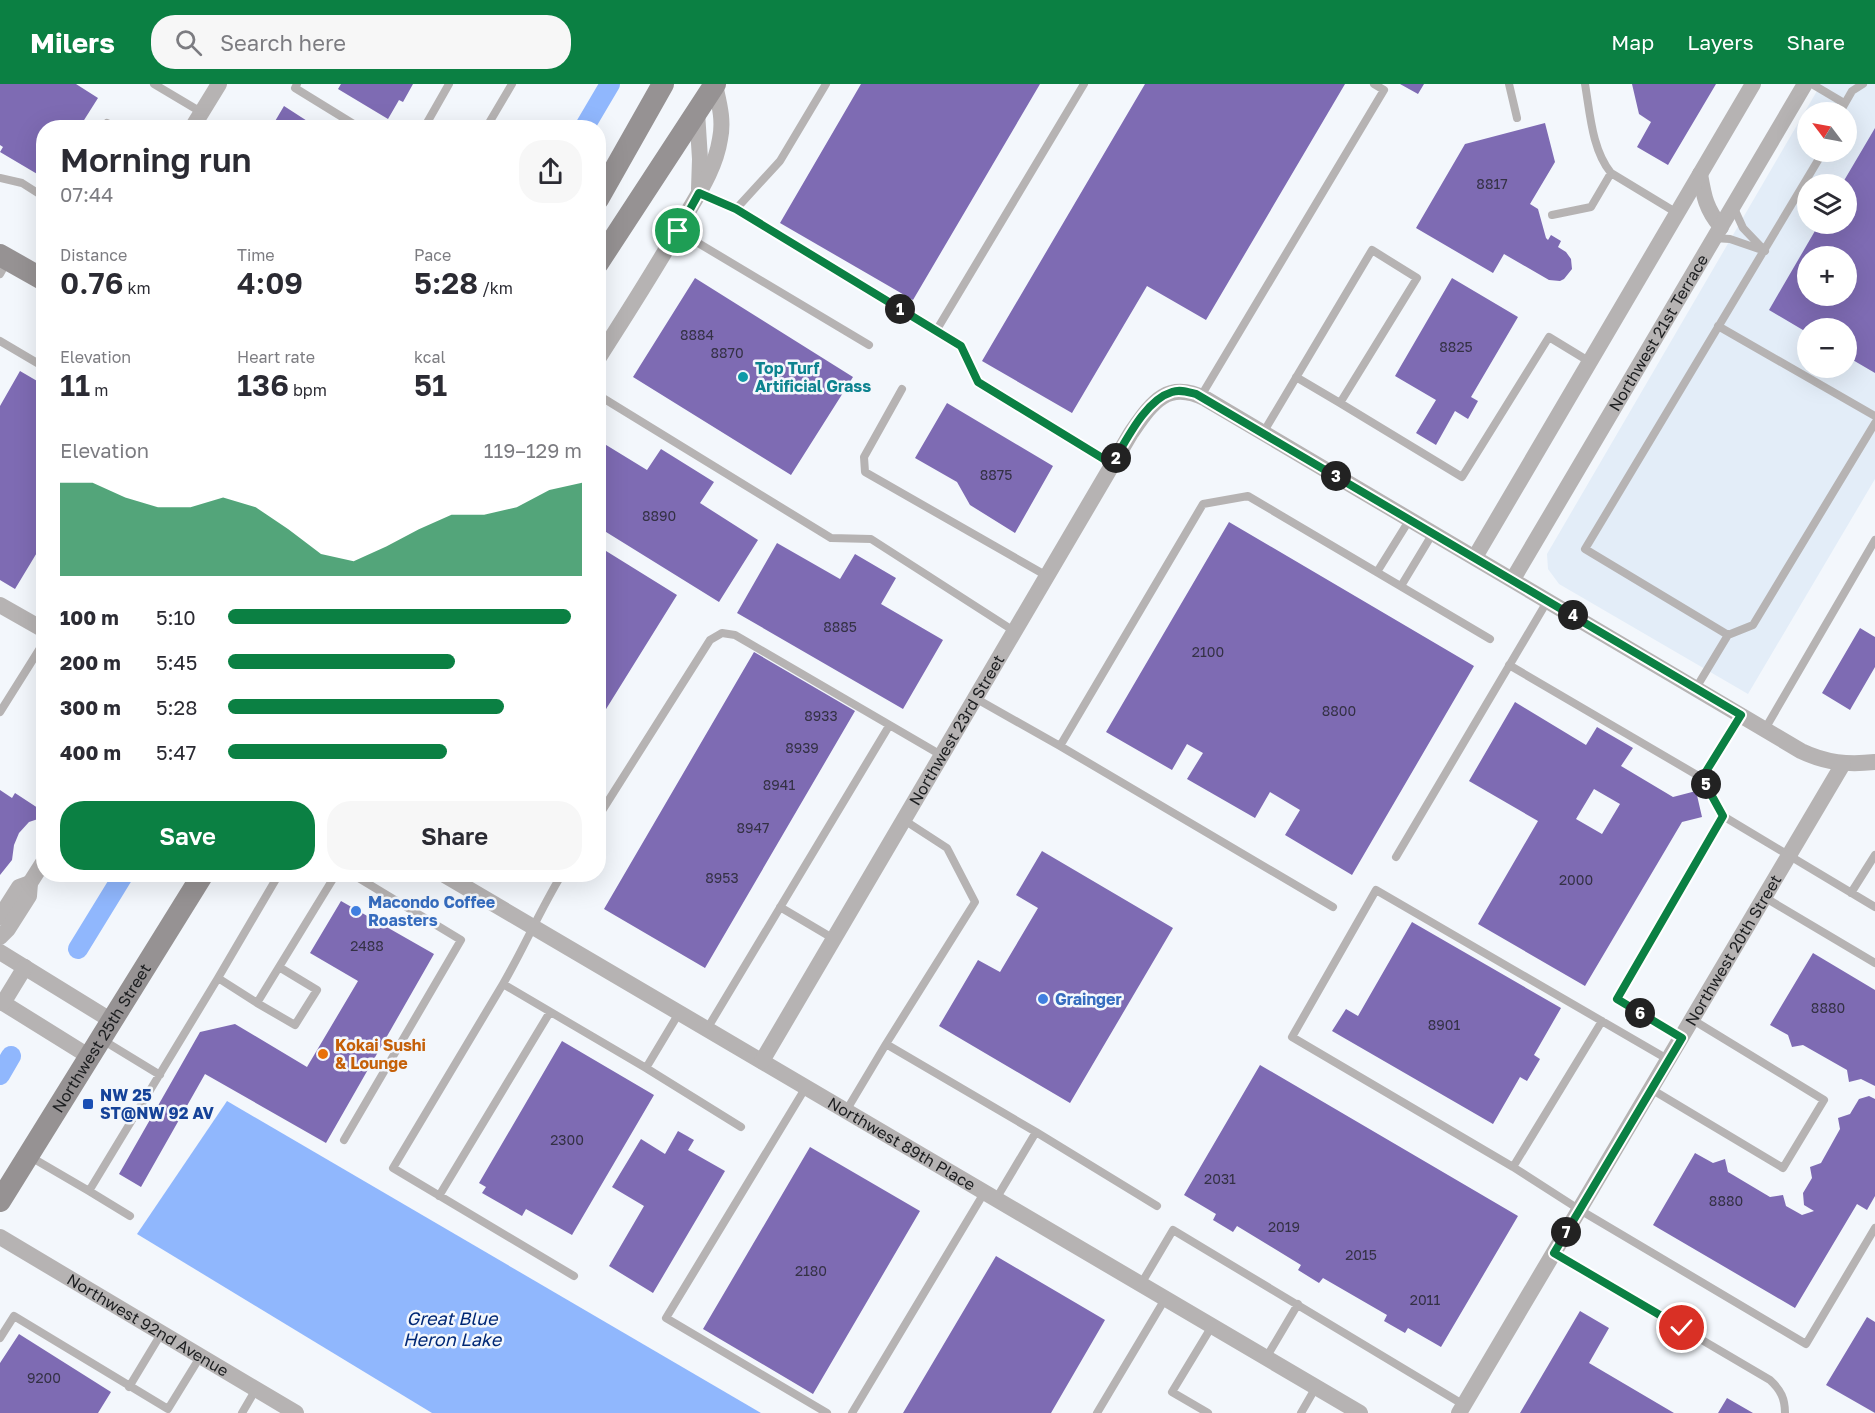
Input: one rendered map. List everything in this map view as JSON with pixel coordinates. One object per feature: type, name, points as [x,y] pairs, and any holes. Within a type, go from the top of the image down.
[{"type":"main road","points":[[606,185],[663,84]]},
{"type":"main road","points":[[697,84],[697,112]]},
{"type":"main road","points":[[606,251],[715,84]]},
{"type":"main road","points":[[3,263],[36,277]]},
{"type":"main road","name":"Northwest 25th Street","points":[[0,1201],[198,882]]},
{"type":"street","points":[[196,120],[219,84]]},
{"type":"street","points":[[606,346],[678,231],[712,168],[720,139],[720,106],[715,84]]},
{"type":"street","points":[[1475,557],[1753,84]]},
{"type":"street","name":"Northwest 21st Terrace","points":[[1513,579],[1805,84]]},
{"type":"street","points":[[697,112],[700,159],[699,193]]},
{"type":"street","points":[[1700,174],[1705,201],[1718,232]]},
{"type":"street","name":"Northwest 23rd Street","points":[[762,1061],[1140,419],[1154,402],[1174,391],[1184,391],[1201,396]]},
{"type":"street","points":[[1201,396],[1816,758],[1843,764],[1875,762]]},
{"type":"street","points":[[0,604],[36,625]]},
{"type":"street","name":"Northwest 20th Street","points":[[1461,1409],[1843,764]]},
{"type":"street","points":[[0,937],[8,929],[29,896],[30,883],[36,874]]},
{"type":"street","name":"Northwest 89th Place","points":[[456,882],[1360,1413]]},
{"type":"street","points":[[0,917],[19,888],[30,883]]},
{"type":"street","points":[[0,952],[25,967],[101,1039]]},
{"type":"street","points":[[25,967],[1,1002],[101,1039]]},
{"type":"street","name":"Northwest 92nd Avenue","points":[[0,1237],[296,1413]]},
{"type":"lane","points":[[154,84],[201,112]]},
{"type":"lane","points":[[297,84],[295,88],[347,120]]},
{"type":"lane","points":[[429,120],[449,84]]},
{"type":"lane","points":[[491,120],[512,84]]},
{"type":"lane","points":[[736,209],[780,161],[826,84]]},
{"type":"lane","points":[[936,331],[1084,84]]},
{"type":"lane","points":[[1201,396],[1384,90],[1374,84]]},
{"type":"lane","points":[[1509,84],[1517,118]]},
{"type":"lane","points":[[1585,84],[1599,154],[1604,165],[1611,174],[1677,213]]},
{"type":"lane","points":[[1812,84],[1842,102]]},
{"type":"lane","points":[[1845,102],[1852,92],[1863,84]]},
{"type":"lane","points":[[1728,635],[1585,549],[1817,162]]},
{"type":"lane","points":[[1552,215],[1591,207],[1611,174]]},
{"type":"lane","points":[[0,178],[22,183],[36,192]]},
{"type":"lane","points":[[699,193],[736,209],[961,346],[978,382],[1112,464]]},
{"type":"lane","points":[[1733,206],[1743,228],[1765,251]]},
{"type":"lane","points":[[678,231],[869,345]]},
{"type":"lane","points":[[1718,232],[1730,239],[1765,251]]},
{"type":"lane","points":[[1262,433],[1372,250],[1417,278],[1340,403]]},
{"type":"lane","points":[[1718,326],[1875,416]]},
{"type":"lane","points":[[1296,376],[1462,477],[1549,337],[1590,362]]},
{"type":"lane","points":[[0,341],[36,362]]},
{"type":"lane","points":[[902,389],[864,457],[865,472],[1047,576]]},
{"type":"lane","points":[[606,400],[831,538],[871,539],[1014,631]]},
{"type":"lane","points":[[1696,688],[1728,635],[1753,625],[1875,423]]},
{"type":"lane","points":[[1060,746],[1203,504],[1248,496],[1490,639]]},
{"type":"lane","points":[[1377,572],[1410,519]]},
{"type":"lane","points":[[1401,586],[1433,532]]},
{"type":"lane","points":[[1765,729],[1875,540]]},
{"type":"lane","points":[[1396,857],[1548,600]]},
{"type":"lane","points":[[606,804],[710,640],[722,633],[735,634],[941,755]]},
{"type":"lane","points":[[0,712],[36,655]]},
{"type":"lane","points":[[1509,665],[1702,778],[1723,816],[1875,907]]},
{"type":"lane","points":[[975,698],[1334,907]]},
{"type":"lane","points":[[1702,778],[1741,715]]},
{"type":"lane","points":[[707,1029],[889,726]]},
{"type":"lane","points":[[1682,1038],[1617,999],[1723,816]]},
{"type":"lane","points":[[846,1111],[975,902],[946,848],[904,820]]},
{"type":"lane","points":[[1851,893],[1875,855]]},
{"type":"lane","points":[[89,1191],[274,882]]},
{"type":"lane","points":[[257,1003],[331,882]]},
{"type":"lane","points":[[344,1140],[461,940],[365,882]]},
{"type":"lane","points":[[557,882],[546,900],[522,952],[393,1168],[574,1276]]},
{"type":"lane","points":[[1669,1060],[1376,890],[1292,1037],[1806,1344],[1875,1228]]},
{"type":"lane","points":[[1764,897],[1875,963]]},
{"type":"lane","points":[[780,907],[834,939]]},
{"type":"lane","points":[[218,978],[295,1025],[317,990],[279,967]]},
{"type":"lane","points":[[503,984],[741,1127]]},
{"type":"lane","points":[[439,1196],[550,1012]]},
{"type":"lane","points":[[646,1068],[680,1013]]},
{"type":"lane","points":[[1651,1089],[1783,1168],[1824,1100],[1692,1020]]},
{"type":"lane","points":[[1513,1167],[1602,1021]]},
{"type":"lane","points":[[101,1039],[160,1075]]},
{"type":"lane","points":[[886,1044],[1157,1206]]},
{"type":"lane","points":[[806,1087],[666,1318],[827,1413]]},
{"type":"lane","points":[[852,1413],[990,1196],[1036,1132]]},
{"type":"lane","points":[[28,1156],[130,1216]]},
{"type":"lane","points":[[1141,1284],[1173,1230],[1298,1304],[1461,1409]]},
{"type":"lane","points":[[1554,1253],[1770,1380],[1782,1394],[1785,1413]]},
{"type":"lane","points":[[1097,1413],[1166,1299]]},
{"type":"lane","points":[[1266,1358],[1298,1304]]},
{"type":"lane","points":[[0,1338],[14,1316],[168,1409],[200,1357]]},
{"type":"lane","points":[[1208,1413],[1172,1392],[1212,1326]]},
{"type":"lane","points":[[129,1387],[161,1334]]},
{"type":"lane","points":[[1301,1413],[1316,1387]]},
{"type":"lane","points":[[242,1413],[256,1389]]},
{"type":"shaded area","points":[[1821,84],[1875,84],[1875,479],[1748,694],[1559,584],[1548,569],[1547,554],[1797,125],[1797,162],[1857,162],[1857,102],[1811,102]]},
{"type":"water","name":"Great Blue Heron Lake","points":[[227,1101],[761,1413],[432,1413],[137,1234]]},
{"type":"building","points":[[0,84],[76,84],[98,98],[84,120],[36,120],[36,173],[0,152],[3,147],[0,145]]},
{"type":"building","points":[[341,84],[413,84],[403,102],[399,100],[388,119],[338,89]]},
{"type":"building","points":[[861,84],[1040,84],[913,300],[780,223]]},
{"type":"building","points":[[1145,84],[1345,84],[1206,320],[1147,286],[1072,413],[982,361]]},
{"type":"building","points":[[1400,84],[1424,84],[1418,94]]},
{"type":"building","points":[[1632,84],[1716,84],[1668,165],[1637,147],[1651,122],[1639,114]]},
{"type":"building","points":[[284,106],[306,120],[276,120]]},
{"type":"building","points":[[1545,123],[1555,162],[1530,204],[1538,209],[1546,238],[1548,240],[1551,235],[1561,241],[1558,247],[1571,259],[1572,269],[1564,279],[1549,280],[1504,254],[1493,273],[1416,228],[1465,144]]},
{"type":"building","points":[[1875,128],[1875,373],[1857,362],[1857,318],[1797,318],[1797,327],[1769,310],[1797,262],[1797,306],[1857,306],[1857,246],[1806,246],[1813,234],[1857,234],[1857,174],[1848,174]]},
{"type":"building","name":"Top Turf Artificial Grass","points":[[695,278],[853,377],[791,475],[633,377]]},
{"type":"building","points":[[1452,278],[1518,317],[1471,397],[1478,401],[1468,419],[1455,411],[1436,445],[1416,433],[1436,400],[1395,376]]},
{"type":"building","points":[[20,371],[36,380],[36,554],[15,589],[0,580],[0,406]]},
{"type":"building","points":[[947,403],[1053,466],[1015,533],[970,505],[957,482],[915,458]]},
{"type":"building","points":[[606,445],[647,470],[661,449],[714,482],[700,503],[758,540],[719,602],[606,532]]},
{"type":"building","points":[[1229,522],[1474,666],[1352,875],[1285,835],[1300,810],[1270,792],[1255,818],[1187,779],[1203,753],[1187,744],[1172,770],[1106,732]]},
{"type":"building","points":[[777,543],[840,579],[855,554],[896,578],[881,604],[943,640],[903,709],[737,613]]},
{"type":"building","points":[[606,551],[677,595],[606,709]]},
{"type":"building","points":[[1860,628],[1875,637],[1875,667],[1850,710],[1822,693]]},
{"type":"building","points":[[754,652],[855,711],[705,968],[604,909]]},
{"type":"building","points":[[1515,702],[1586,745],[1597,727],[1633,748],[1621,766],[1673,797],[1696,791],[1702,817],[1682,822],[1585,986],[1478,924],[1538,821],[1469,781]],"holes":[[[1594,789],[1620,804],[1602,834],[1576,819]]]},
{"type":"building","points":[[0,790],[12,798],[15,793],[36,807],[36,820],[29,822],[19,833],[14,845],[12,860],[0,875]]},
{"type":"building","name":"Grainger","points":[[1042,851],[1173,928],[1070,1103],[939,1026],[978,960],[1000,972],[1038,908],[1016,895]]},
{"type":"building","points":[[341,901],[434,954],[326,1143],[205,1074],[141,1187],[119,1174],[200,1032],[235,1024],[307,1067],[358,981],[310,953]]},
{"type":"building","points":[[1412,922],[1561,1008],[1534,1055],[1540,1059],[1527,1081],[1520,1077],[1493,1124],[1332,1031],[1346,1009],[1358,1016]]},
{"type":"building","points":[[1813,953],[1875,990],[1875,1086],[1861,1079],[1849,1082],[1847,1070],[1803,1045],[1792,1047],[1788,1035],[1770,1025]]},
{"type":"building","points":[[562,1041],[654,1095],[572,1235],[526,1209],[522,1216],[482,1193],[486,1187],[479,1183]]},
{"type":"building","points":[[1260,1065],[1518,1216],[1441,1347],[1408,1328],[1405,1333],[1384,1321],[1387,1315],[1323,1278],[1319,1283],[1298,1270],[1301,1265],[1237,1226],[1233,1232],[1213,1220],[1216,1214],[1184,1195]]},
{"type":"building","points":[[1869,1096],[1875,1099],[1875,1196],[1867,1210],[1857,1204],[1795,1308],[1653,1225],[1695,1153],[1713,1163],[1725,1159],[1728,1172],[1770,1197],[1783,1195],[1786,1206],[1802,1215],[1814,1211],[1804,1205],[1803,1193],[1812,1178],[1810,1167],[1821,1163],[1840,1129],[1838,1118],[1850,1114],[1859,1099]]},
{"type":"building","points":[[678,1131],[694,1140],[688,1150],[725,1171],[653,1293],[609,1266],[644,1206],[612,1187],[641,1139],[665,1154]]},
{"type":"building","points":[[810,1147],[920,1211],[813,1394],[703,1329]]},
{"type":"building","points":[[996,1256],[1105,1320],[1051,1413],[903,1413]]},
{"type":"building","points":[[1580,1311],[1609,1328],[1589,1363],[1674,1413],[1520,1413]]},
{"type":"building","points":[[1867,1317],[1875,1322],[1875,1413],[1826,1385]]},
{"type":"building","points":[[19,1334],[111,1392],[98,1413],[0,1413],[0,1363]]},
{"type":"building","points":[[1727,1398],[1753,1413],[1718,1413]]},
{"type":"waterway","points":[[589,120],[610,84]]},
{"type":"waterway","points":[[78,949],[119,882]]},
{"type":"waterway","points":[[0,1075],[11,1056]]},
{"type":"place","name":"Top Turf Artificial Grass","points":[[743,377]]},
{"type":"place","name":"Macondo Coffee Roasters","points":[[356,911]]},
{"type":"place","name":"Grainger","points":[[1043,999]]},
{"type":"place","name":"Kokai Sushi & Lounge","points":[[323,1054]]},
{"type":"place","name":"NW 25 ST@NW 92 AV","points":[[88,1104]]},
{"type":"route","points":[[678,231],[699,193],[736,209],[961,346],[978,382],[1112,464],[1140,419],[1154,402],[1174,391],[1196,394],[1741,715],[1702,778],[1723,816],[1617,999],[1682,1038],[1554,1253],[1682,1328]]}]
